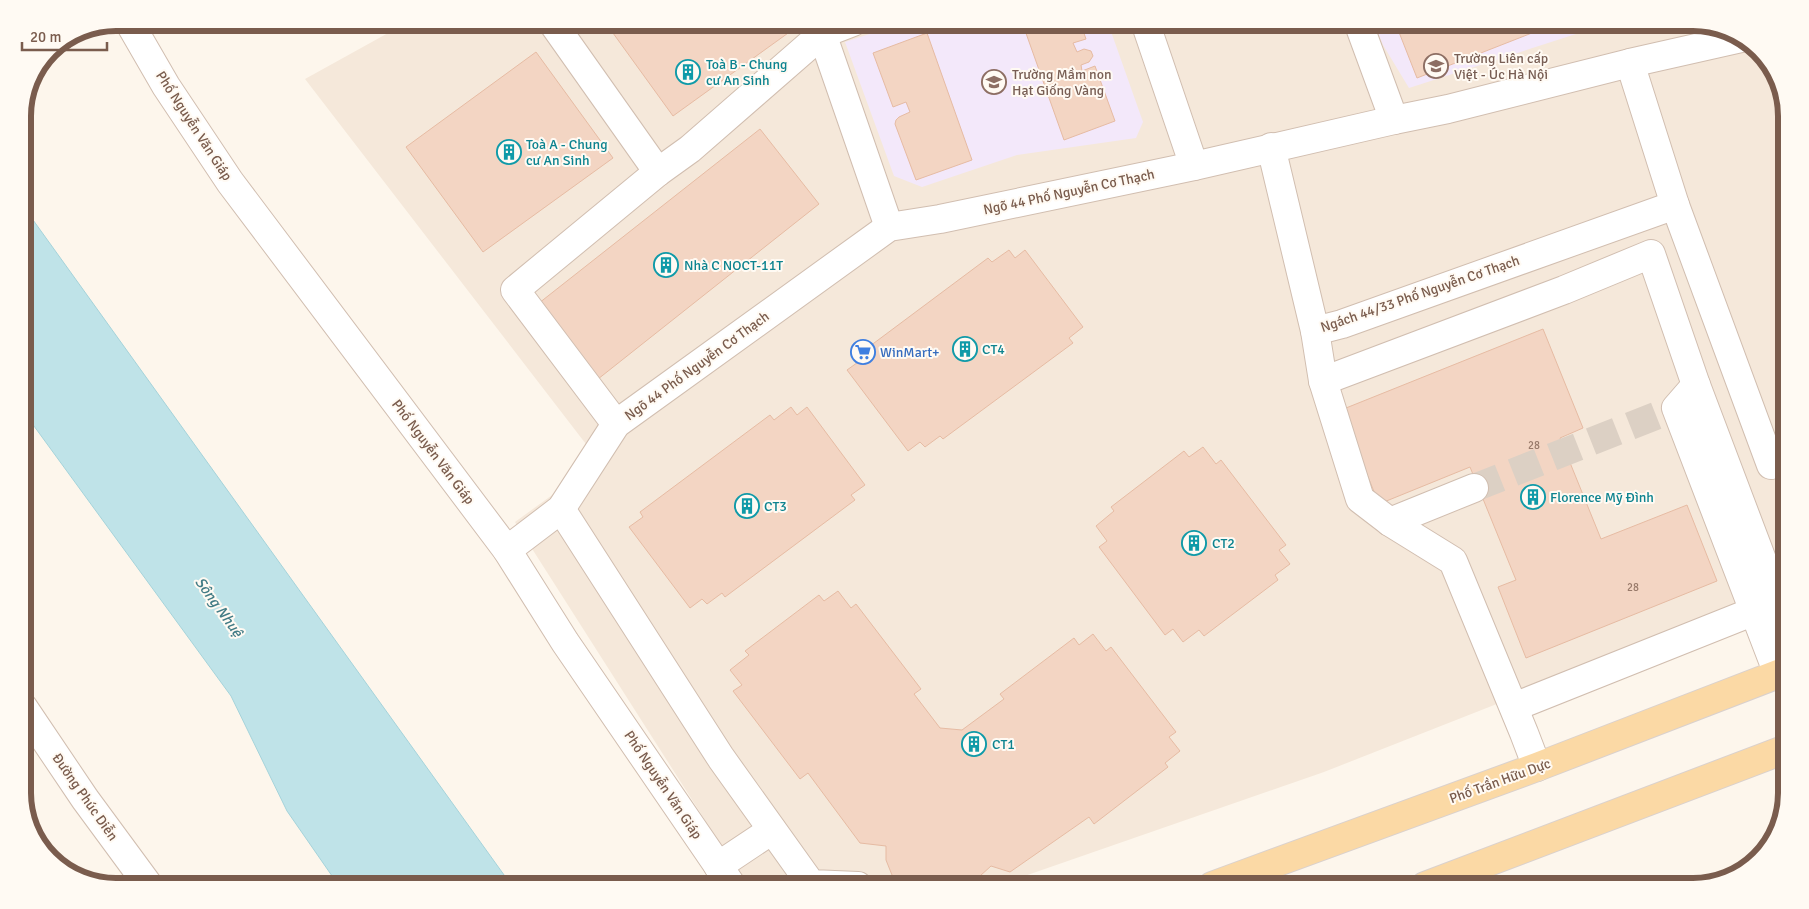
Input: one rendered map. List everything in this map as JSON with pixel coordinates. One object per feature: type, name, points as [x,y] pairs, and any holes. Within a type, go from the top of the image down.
[{"type":"main road","name":"Phố Trần Hữu Dực","points":[[1234,878],[1537,767],[1778,675]]},
{"type":"main road","points":[[1446,878],[1778,752]]},
{"type":"street","name":"Phố Nguyễn Văn Giáp","points":[[134,31],[166,86],[230,182],[507,550],[565,642],[725,876]]},
{"type":"street","points":[[558,31],[658,172]]},
{"type":"street","points":[[616,424],[515,290],[658,172],[690,149],[817,31]]},
{"type":"street","points":[[821,31],[890,227]]},
{"type":"street","points":[[1148,31],[1194,166]]},
{"type":"street","points":[[1361,31],[1394,120]]},
{"type":"street","name":"Ngõ 44 Phố Nguyễn Cơ Thạch","points":[[507,550],[561,509],[616,424],[890,227],[940,219],[1194,166],[1448,109],[1630,63],[1731,40]]},
{"type":"street","points":[[1630,63],[1675,205],[1771,465],[1778,462]]},
{"type":"street","name":"Ngách 44/33 Phố Nguyễn Cơ Thạch","points":[[1271,148],[1315,331],[1342,324],[1675,205]]},
{"type":"street","points":[[1324,381],[1564,290],[1651,254],[1696,385],[1718,440],[1773,612],[1778,646]]},
{"type":"street","points":[[1315,331],[1324,381],[1360,499],[1390,522],[1453,561],[1537,767]]},
{"type":"street","points":[[1696,385],[1669,410],[1682,441],[1773,612]]},
{"type":"street","points":[[1682,441],[1718,440]]},
{"type":"street","points":[[1390,522],[1474,488]]},
{"type":"street","points":[[561,509],[677,691],[807,878]]},
{"type":"street","points":[[1514,707],[1773,612]]},
{"type":"street","name":"Đường Phúc Diễn","points":[[31,719],[143,878]]},
{"type":"street","points":[[725,876],[772,830]]},
{"type":"shaded area","points":[[392,31],[1693,31],[1720,36],[1731,40],[1757,60],[1769,78],[1778,110],[1778,593],[1324,772],[1019,878],[742,878],[515,522],[599,461],[305,79]]},
{"type":"shaded area","name":"Trường Mầm non Hạt Giống Vàng","points":[[879,31],[1111,31],[1143,122],[1136,138],[1017,155],[922,187],[894,176],[845,42]]},
{"type":"shaded area","name":"Trường Liên cấp Việt - Úc Hà Nội","points":[[1377,31],[1585,31],[1409,88],[1383,45]]},
{"type":"water","name":"Sông Nhuệ","points":[[31,217],[506,878],[333,878],[287,811],[231,696],[31,422]]},
{"type":"building","name":"Toà B - Chung cư An Sinh","points":[[612,31],[791,31],[673,116]]},
{"type":"building","points":[[1025,31],[1083,31],[1086,39],[1073,43],[1077,52],[1084,49],[1091,51],[1093,56],[1089,62],[1081,65],[1082,71],[1095,66],[1115,121],[1064,140]]},
{"type":"building","points":[[1399,31],[1537,31],[1417,78]]},
{"type":"building","points":[[927,33],[972,160],[916,180],[895,124],[899,117],[910,112],[906,102],[893,107],[873,53]]},
{"type":"building","name":"Toà A - Chung cư An Sinh","points":[[536,52],[613,158],[483,252],[406,147]]},
{"type":"building","name":"Nhà C NOCT-11T","points":[[760,129],[819,204],[593,383],[534,307]]},
{"type":"building","name":"CT4","points":[[1009,250],[1015,258],[1025,250],[1083,327],[1069,338],[1073,343],[943,439],[940,436],[925,447],[920,442],[908,451],[847,370],[861,360],[858,355],[988,258],[992,262]]},
{"type":"building","name":"Florence Mỹ Đình","points":[[1543,329],[1583,428],[1560,438],[1601,539],[1687,505],[1717,581],[1526,658],[1498,587],[1516,580],[1470,467],[1379,504],[1341,410]]},
{"type":"building","name":"CT3","points":[[791,407],[797,415],[807,407],[865,485],[851,495],[855,500],[725,597],[722,593],[707,604],[702,599],[690,608],[629,527],[643,517],[640,512],[770,415],[774,420]]},
{"type":"building","name":"CT2","points":[[1203,447],[1216,464],[1221,460],[1286,545],[1279,550],[1290,564],[1275,575],[1278,580],[1204,636],[1199,630],[1183,642],[1173,629],[1165,635],[1099,547],[1107,541],[1096,526],[1114,511],[1111,507],[1184,451],[1189,457]]},
{"type":"building","name":"CT1","points":[[838,591],[851,608],[856,604],[921,689],[914,694],[940,728],[962,730],[1004,699],[1000,694],[1074,638],[1079,645],[1093,634],[1106,651],[1111,647],[1176,732],[1169,737],[1180,751],[1165,763],[1168,767],[1094,824],[1089,817],[1010,872],[991,866],[978,878],[896,878],[892,875],[886,860],[886,846],[860,843],[808,773],[800,779],[733,691],[742,685],[730,670],[749,655],[745,651],[819,595],[824,601]]},
{"type":"tunnel","points":[[1474,488],[1663,413]]},
{"type":"place","name":"Trường Liên cấp Việt - Úc Hà Nội","points":[[1436,66]]},
{"type":"place","name":"Toà B - Chung cư An Sinh","points":[[688,72]]},
{"type":"place","name":"Trường Mầm non Hạt Giống Vàng","points":[[994,82]]},
{"type":"place","name":"Toà A - Chung cư An Sinh","points":[[509,152]]},
{"type":"place","name":"Nhà C NOCT-11T","points":[[666,265]]},
{"type":"place","name":"CT4","points":[[965,349]]},
{"type":"place","name":"WinMart+","points":[[863,352]]},
{"type":"place","name":"Florence Mỹ Đình","points":[[1533,497]]},
{"type":"place","name":"CT3","points":[[747,506]]},
{"type":"place","name":"CT2","points":[[1194,543]]},
{"type":"place","name":"CT1","points":[[974,744]]}]
